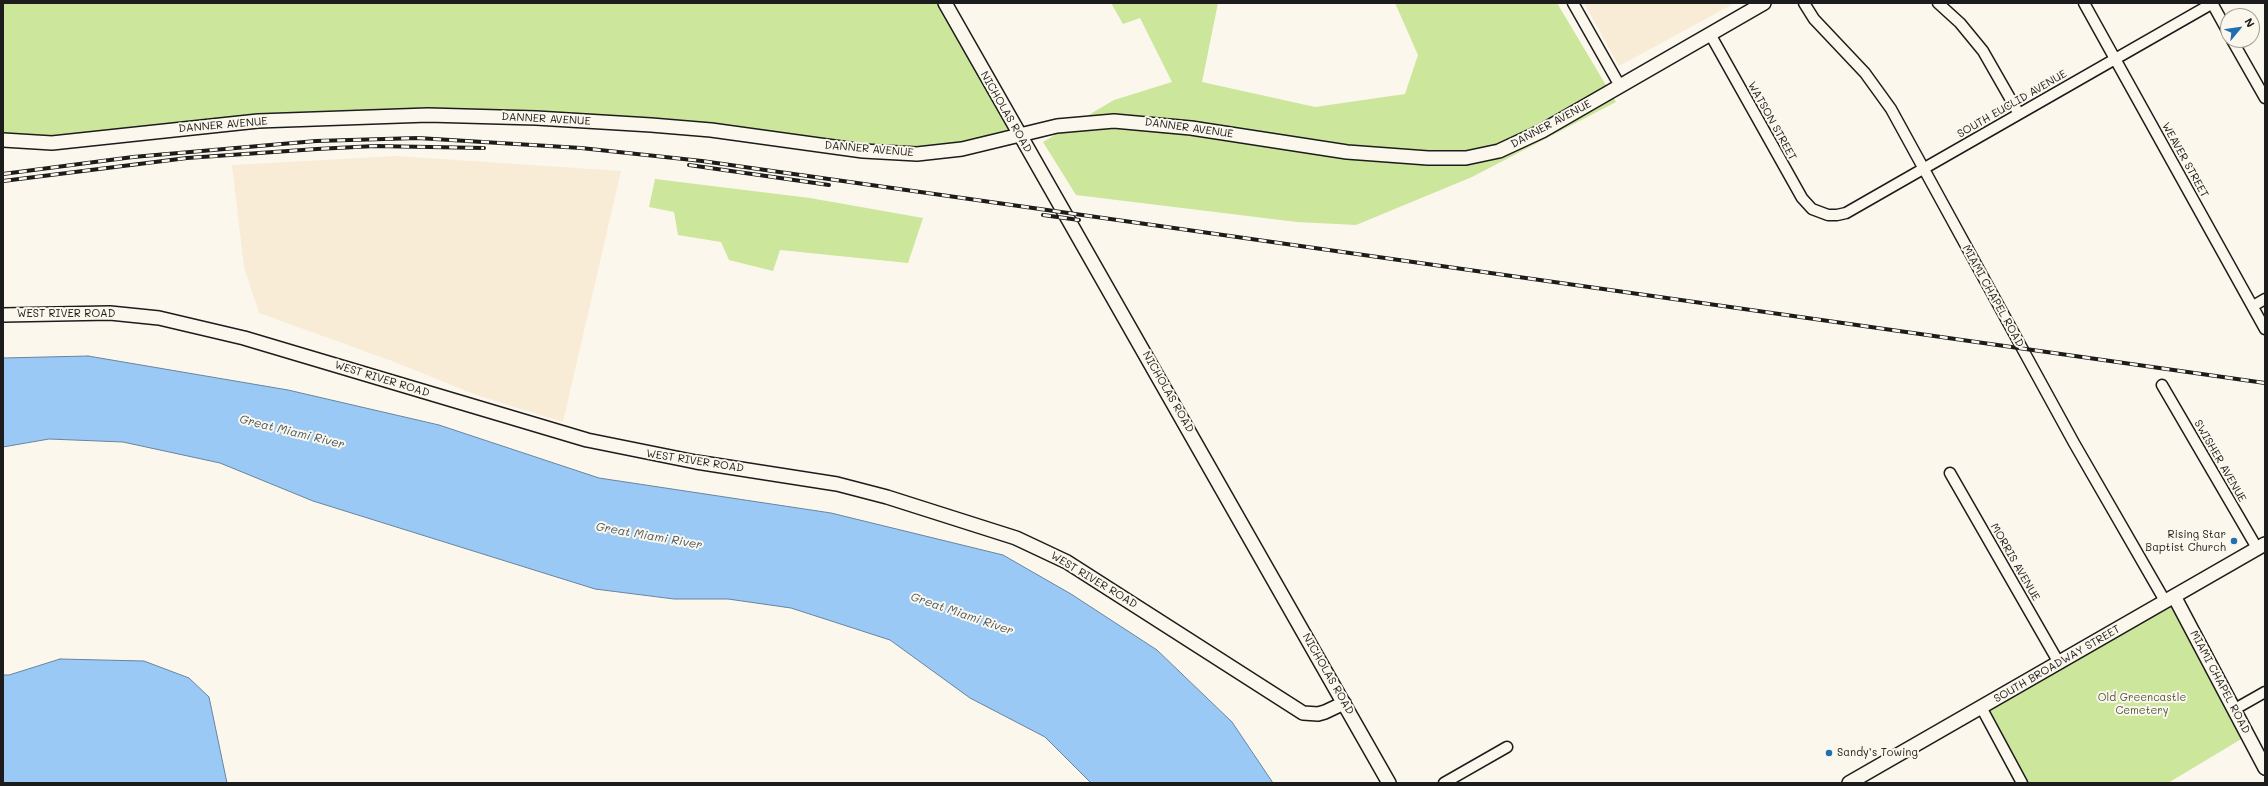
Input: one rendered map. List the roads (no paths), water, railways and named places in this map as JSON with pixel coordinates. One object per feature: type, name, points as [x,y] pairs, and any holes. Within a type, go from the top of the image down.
[{"type":"street","name":"NICHOLAS ROAD","points":[[945,3],[1389,783]]},
{"type":"street","points":[[1573,3],[1620,86]]},
{"type":"street","name":"DANNER AVENUE","points":[[3,140],[52,143],[258,121],[428,115],[536,118],[711,130],[902,154],[962,149],[1019,134],[1088,122],[1145,122],[1347,152],[1428,158],[1466,158],[1499,151],[1528,138],[1764,3]]},
{"type":"street","name":"MIAMI CHAPEL ROAD","points":[[1804,3],[1814,19],[1874,84],[1891,109],[2070,436],[2170,598],[2235,709],[2265,768]]},
{"type":"street","points":[[1938,3],[1960,23],[1983,51],[2019,114]]},
{"type":"street","name":"WEAVER STREET","points":[[2084,3],[2265,329]]},
{"type":"street","points":[[2212,3],[2220,18]]},
{"type":"street","name":"SOUTH EUCLID AVENUE","points":[[1820,213],[1837,215],[1846,213],[2212,3]]},
{"type":"street","name":"WATSON STREET","points":[[1710,34],[1802,198],[1809,207],[1820,213]]},
{"type":"street","points":[[2237,48],[2265,98]]},
{"type":"street","points":[[2252,306],[2265,299]]},
{"type":"street","name":"WEST RIVER ROAD","points":[[3,314],[110,313],[167,320],[244,338],[587,440],[696,462],[837,484],[887,497],[1009,535],[1067,562],[1303,713],[1318,714],[1344,703]]},
{"type":"street","name":"SWISHER AVENUE","points":[[2162,385],[2261,546]]},
{"type":"street","name":"MORRIS AVENUE","points":[[1950,473],[2059,663]]},
{"type":"street","name":"SOUTH BROADWAY STREET","points":[[1849,783],[2261,546]]},
{"type":"street","points":[[2235,709],[2265,692]]},
{"type":"street","points":[[1981,707],[2022,783]]},
{"type":"street","points":[[1444,783],[1507,747]]},
{"type":"water","name":"Great Miami River","points":[[88,356],[288,390],[439,425],[599,478],[831,513],[1003,555],[1071,594],[1157,650],[1232,722],[1273,783],[1091,783],[1045,737],[970,698],[890,640],[791,608],[728,599],[674,599],[595,589],[313,501],[220,463],[123,442],[49,439],[3,447],[3,358]]},
{"type":"water","points":[[60,659],[144,661],[189,678],[209,697],[227,783],[3,783],[3,675],[9,675]]},
{"type":"railway","points":[[3,174],[133,157],[316,141],[418,138],[581,148],[702,161],[2265,383]]},
{"type":"railway","points":[[3,181],[187,158],[317,149],[375,146],[484,148]]},
{"type":"railway","points":[[689,165],[829,185]]},
{"type":"railway","points":[[1043,215],[1079,220]]},
{"type":"place","name":"Rising Star Baptist Church","points":[[2234,541]]},
{"type":"place","name":"Sandy’s Towing","points":[[1829,753]]},
{"type":"park label","name":"Old Greencastle Cemetery","points":[[2142,704]]}]
